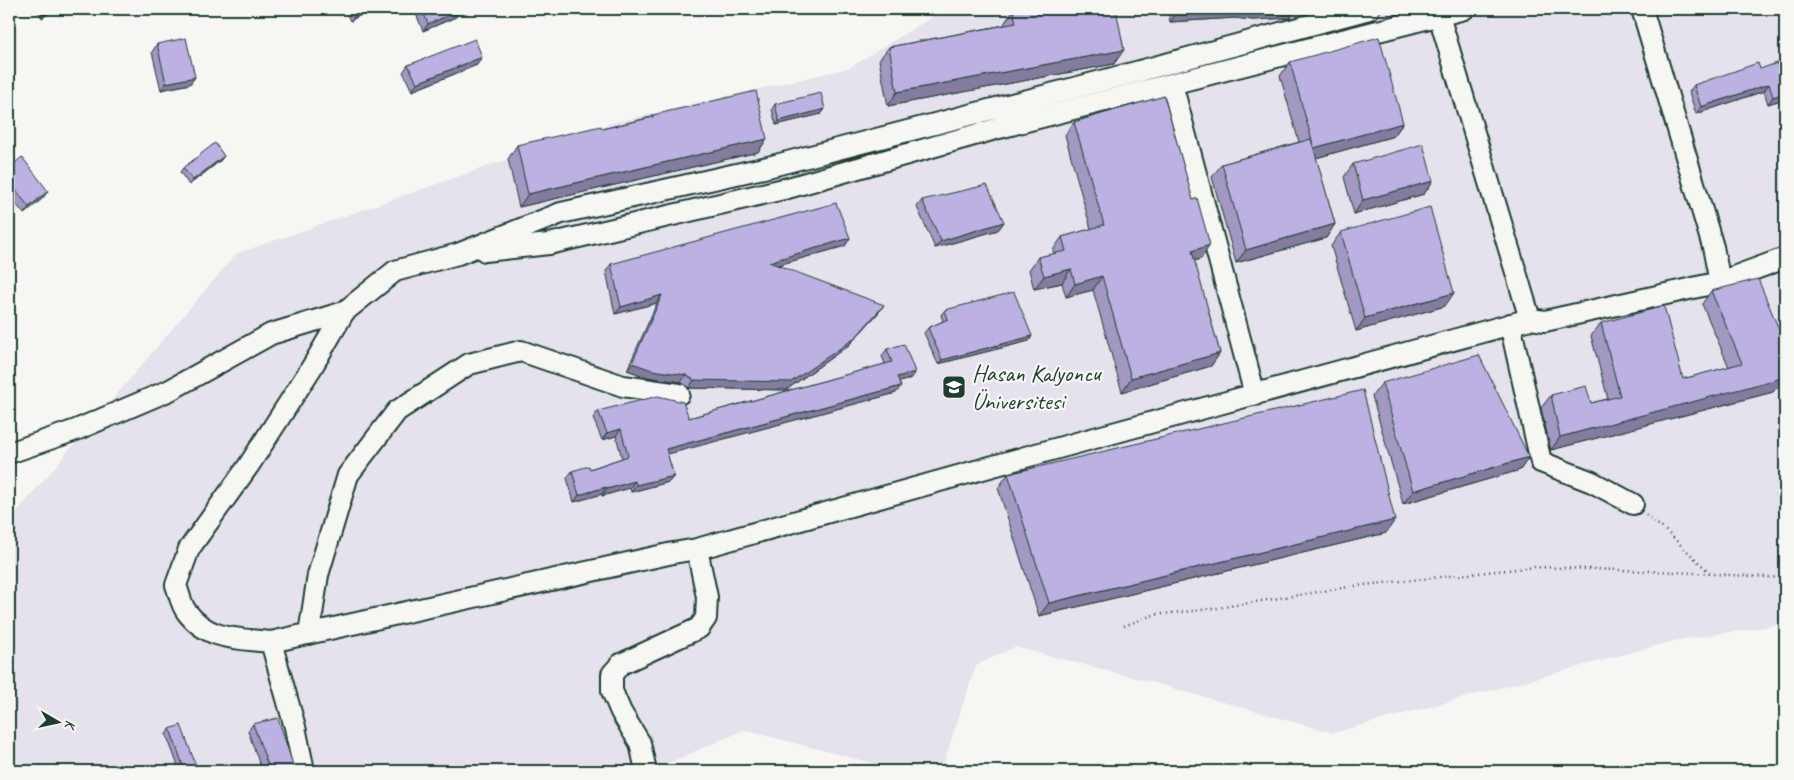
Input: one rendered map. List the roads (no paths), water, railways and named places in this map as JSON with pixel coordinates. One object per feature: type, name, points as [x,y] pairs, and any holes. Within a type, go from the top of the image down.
[{"type":"street","points":[[1369,9],[1136,72],[768,167],[561,213],[458,254],[395,271],[344,312],[312,367],[249,465],[189,548],[176,585],[185,610],[204,630],[222,637],[271,642],[697,549],[1510,324],[1530,319],[1545,322],[1720,282],[1785,258]]},
{"type":"street","points":[[458,254],[549,244],[788,188],[999,128],[1172,84],[1438,12],[1464,9]]},
{"type":"street","points":[[1642,9],[1713,247],[1720,282]]},
{"type":"street","points":[[1438,12],[1530,319]]},
{"type":"street","points":[[1172,84],[1255,394]]},
{"type":"street","points":[[9,453],[76,430],[170,390],[270,334],[344,312]]},
{"type":"street","points":[[1510,324],[1541,462],[1592,482],[1633,504]]},
{"type":"street","points":[[309,634],[318,575],[348,475],[397,412],[469,364],[521,350],[623,386],[679,394]]},
{"type":"street","points":[[646,771],[640,743],[621,712],[612,691],[612,674],[621,664],[699,628],[706,618],[707,597],[697,549]]},
{"type":"street","points":[[271,642],[295,727],[304,771]]},
{"type":"place","name":"Hasan Kalyoncu Üniversitesi","points":[[954,387]]}]
